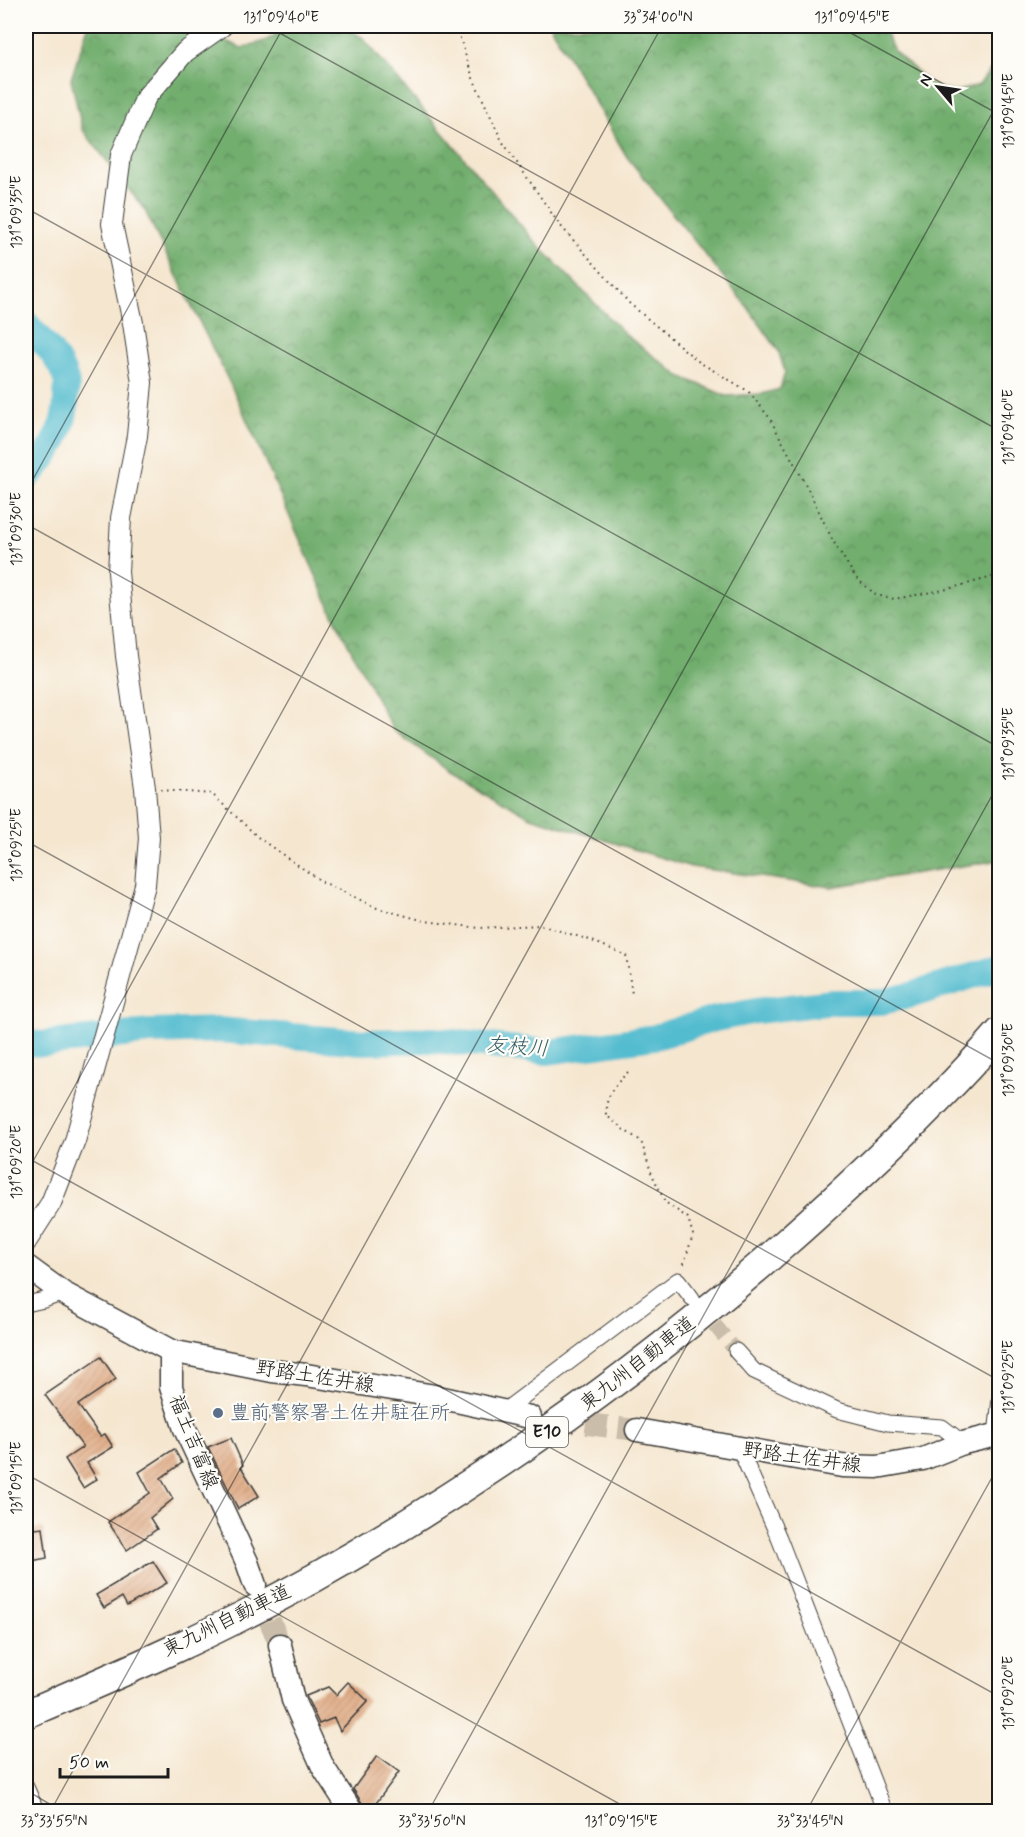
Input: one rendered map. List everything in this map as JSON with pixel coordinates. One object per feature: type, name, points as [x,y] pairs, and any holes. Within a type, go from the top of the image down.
[{"type":"highway","name":"東九州自動車道","points":[[26,1714],[218,1628],[312,1579],[406,1525],[511,1457],[600,1394],[729,1293],[820,1213],[911,1126],[996,1036]]},
{"type":"main road","points":[[26,1266],[63,1293],[171,1351]]},
{"type":"main road","name":"野路土佐井線","points":[[171,1351],[238,1366],[418,1394],[530,1417]]},
{"type":"main road","name":"福土吉富線","points":[[171,1351],[171,1388],[184,1429],[247,1562],[255,1586]]},
{"type":"main road","name":"野路土佐井線","points":[[637,1430],[740,1450],[843,1466],[877,1467],[923,1459],[963,1443],[998,1440]]},
{"type":"main road","points":[[280,1645],[293,1700],[323,1767],[349,1811]]},
{"type":"street","points":[[26,1242],[51,1203],[75,1141],[145,885],[149,838],[145,788],[126,656],[118,572],[121,518],[137,436],[142,383],[133,323],[112,224],[121,155],[146,97],[185,52],[222,26]]},
{"type":"street","points":[[504,1411],[678,1280],[692,1298]]},
{"type":"street","points":[[26,1304],[63,1293]]},
{"type":"street","points":[[736,1351],[754,1371],[837,1410],[888,1423],[942,1427],[963,1443]]},
{"type":"street","points":[[998,1440],[999,1399]]},
{"type":"street","points":[[740,1450],[792,1570],[885,1812]]},
{"type":"street","points":[[26,1787],[37,1812]]},
{"type":"path","points":[[456,26],[473,78],[502,141],[559,224],[629,303],[699,362],[748,391],[769,417],[833,541],[856,578],[876,595],[894,599],[948,589],[999,575]]},
{"type":"path","points":[[145,788],[212,794],[261,839],[321,881],[377,908],[425,921],[480,928],[540,925],[587,939],[626,955],[633,994]]},
{"type":"path","points":[[628,1071],[612,1088],[605,1103],[606,1115],[641,1140],[651,1173],[664,1202],[688,1218],[693,1235],[678,1280]]},
{"type":"green space","points":[[88,26],[212,26],[211,28],[226,41],[242,48],[267,40],[290,26],[344,26],[363,38],[534,241],[626,335],[680,376],[726,396],[762,394],[780,389],[785,372],[778,350],[749,309],[627,157],[550,26],[882,26],[894,51],[933,86],[955,92],[979,85],[993,66],[999,42],[999,860],[831,887],[691,867],[531,817],[450,771],[393,730],[337,623],[236,396],[144,209],[82,129],[71,79]]},
{"type":"building","points":[[101,1357],[116,1379],[78,1405],[100,1436],[105,1434],[113,1447],[87,1463],[97,1479],[83,1488],[65,1459],[83,1447],[45,1395]]},
{"type":"building","points":[[231,1438],[243,1465],[241,1467],[259,1496],[238,1509],[208,1447]]},
{"type":"building","points":[[174,1449],[182,1463],[161,1478],[173,1499],[150,1518],[157,1529],[127,1550],[108,1522],[150,1493],[139,1472]]},
{"type":"building","points":[[43,1528],[47,1558],[26,1562],[26,1530]]},
{"type":"building","points":[[153,1561],[167,1583],[127,1606],[122,1597],[104,1608],[96,1595]]},
{"type":"building","points":[[348,1682],[368,1701],[340,1731],[334,1718],[319,1724],[306,1696],[328,1687],[336,1695]]},
{"type":"building","points":[[377,1756],[399,1772],[371,1810],[362,1803],[353,1789]]},
{"type":"waterway","name":"友枝川","points":[[26,323],[54,356],[67,382],[65,410],[59,432],[42,462],[26,479]]},
{"type":"waterway","name":"友枝川","points":[[26,1043],[43,1044],[150,1032],[219,1030],[363,1042],[433,1040],[548,1052],[655,1037],[715,1019],[756,1011],[833,1002],[881,1002],[912,995],[1000,967]]},
{"type":"tunnel","points":[[700,1307],[736,1351]]},
{"type":"tunnel","points":[[553,1420],[637,1430]]},
{"type":"tunnel","points":[[257,1590],[280,1645]]},
{"type":"place","name":"豊前警察署土佐井駐在所","points":[[218,1413]]}]
